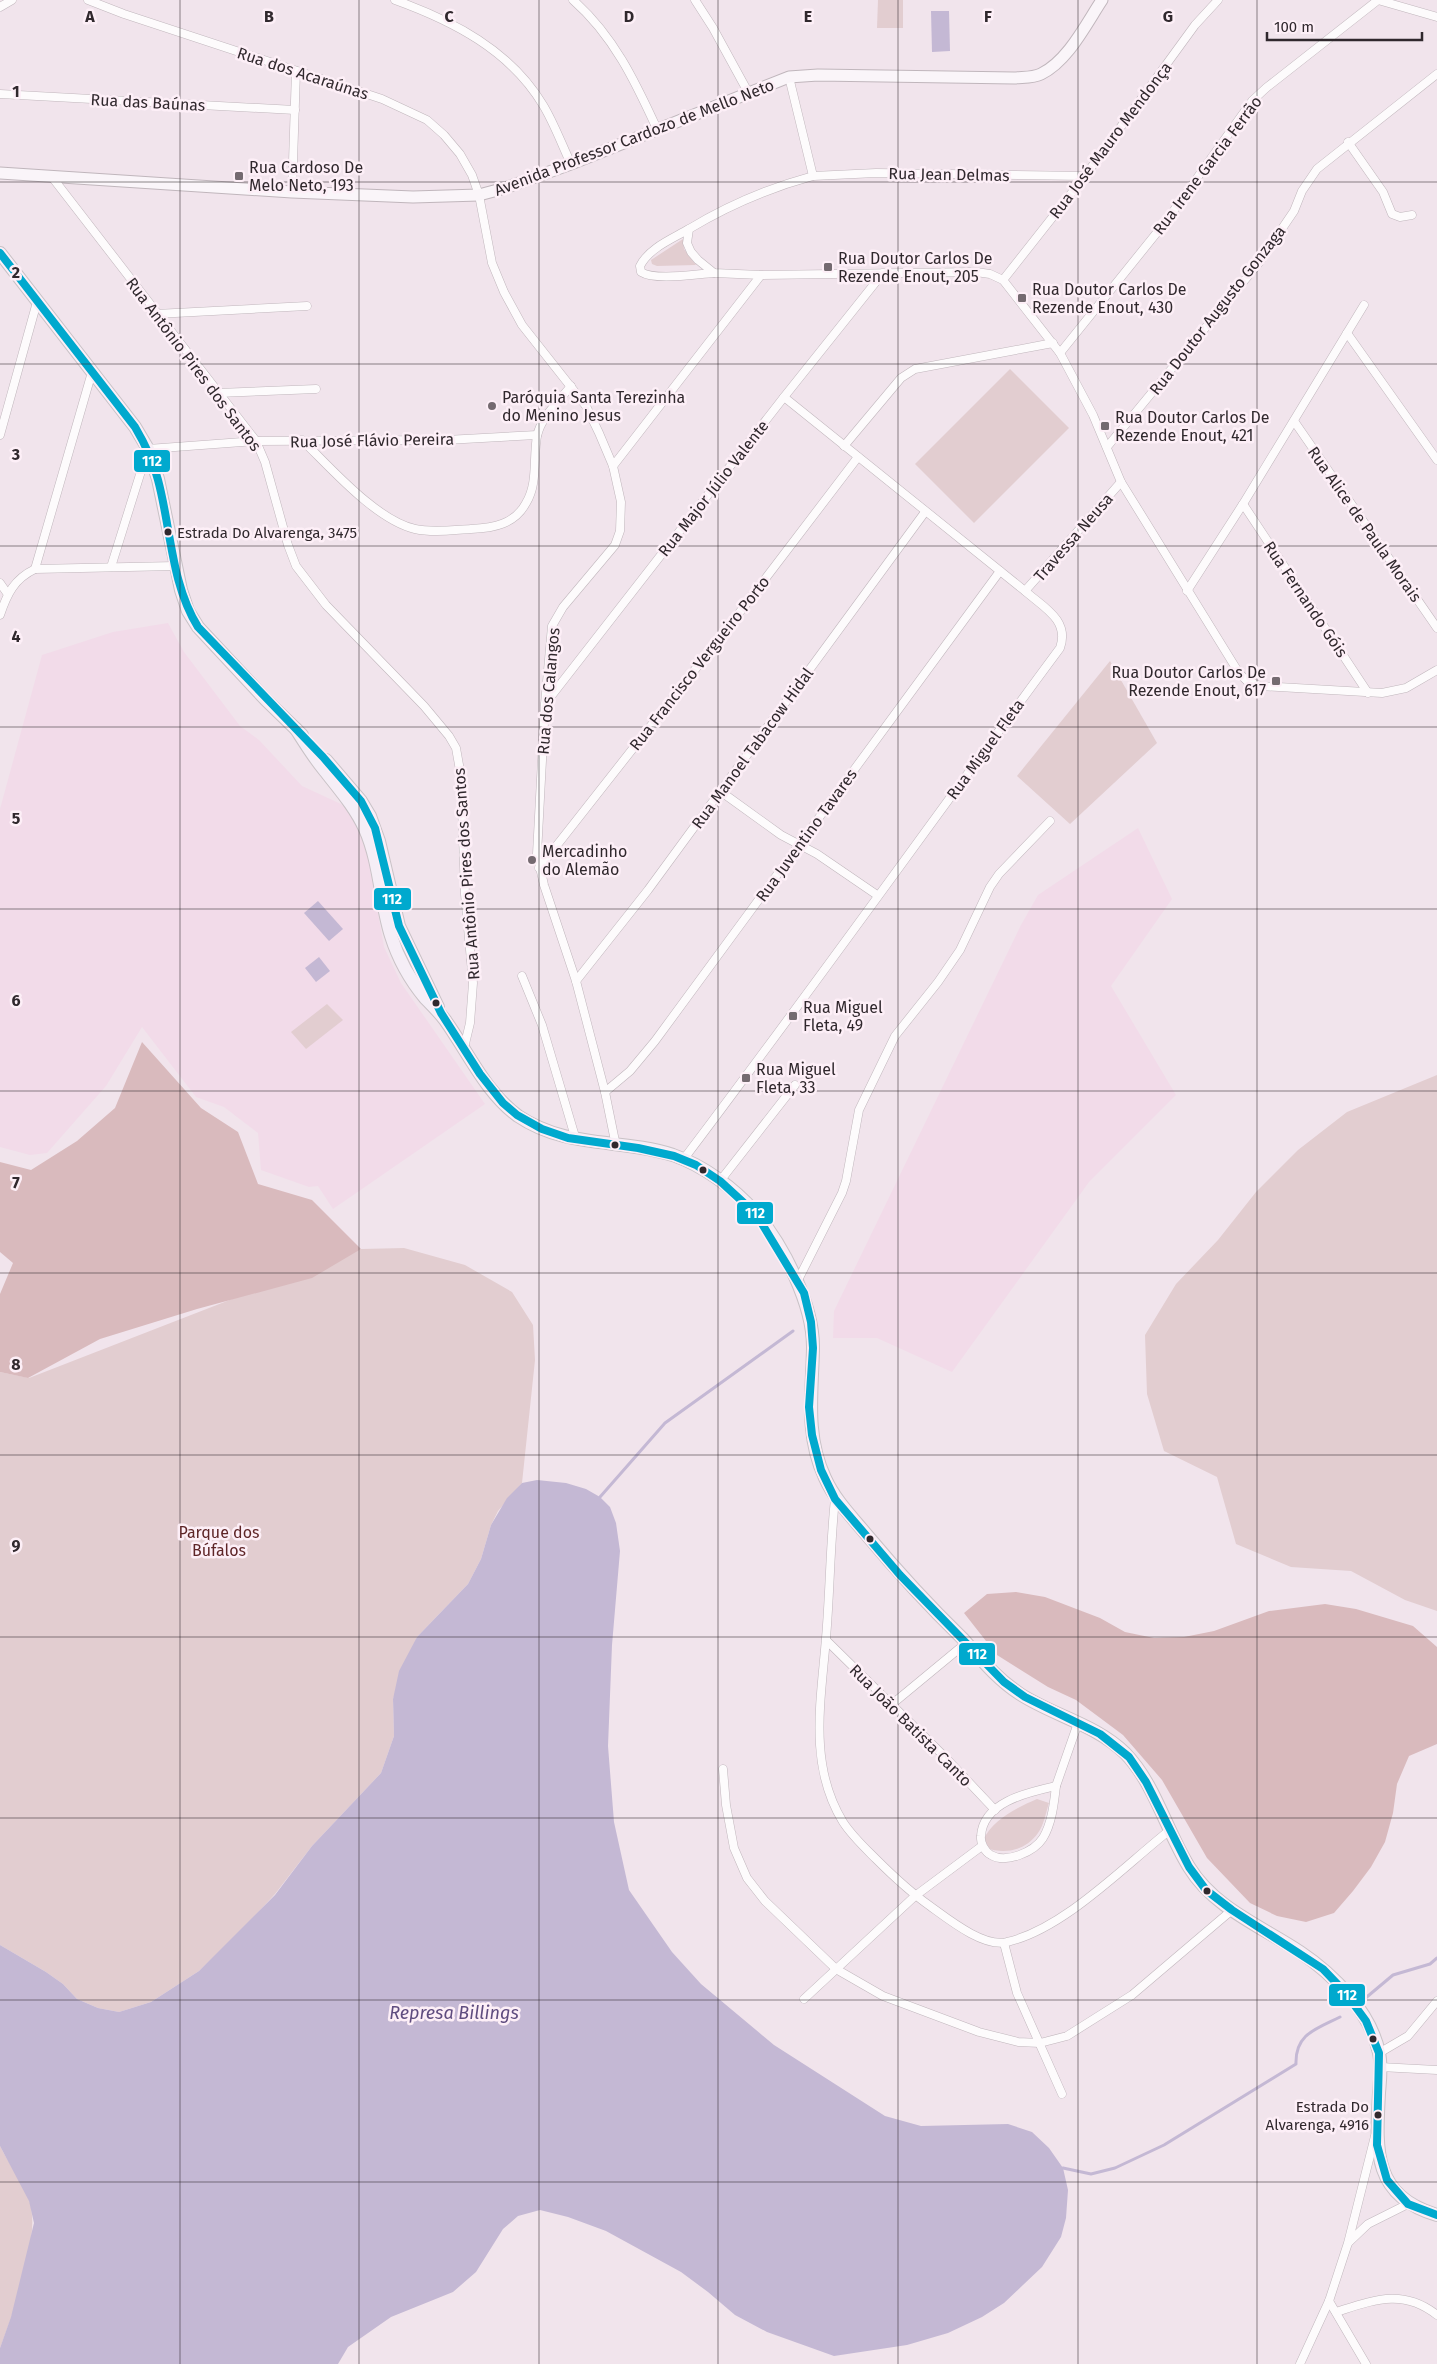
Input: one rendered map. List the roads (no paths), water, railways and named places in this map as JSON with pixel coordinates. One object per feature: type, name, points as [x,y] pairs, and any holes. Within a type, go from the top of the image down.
[{"type":"main road","name":"Avenida Professor Cardozo de Mello Neto","points":[[0,173],[292,192],[413,197],[479,195],[505,188],[571,164],[789,77],[818,74],[1014,78],[1036,76],[1052,67],[1068,50],[1102,0]]},
{"type":"main road","points":[[0,252],[135,427],[148,449],[164,502],[175,566],[188,611],[198,627],[296,729],[364,826],[374,861],[385,915],[399,957],[417,987],[441,1014],[491,1088],[517,1115],[552,1134],[576,1140],[659,1152],[696,1165],[720,1181],[756,1214],[804,1293],[811,1322],[813,1348],[809,1407],[812,1435],[821,1470],[835,1499],[900,1574],[1004,1682],[1025,1697],[1100,1734],[1129,1757],[1146,1782],[1189,1867],[1206,1890],[1232,1910],[1323,1968],[1366,2021],[1379,2053],[1377,2145],[1387,2180],[1408,2204],[1437,2215]]},
{"type":"street","points":[[0,7],[11,0]]},
{"type":"street","name":"Rua dos Acaraúnas","points":[[88,0],[124,14],[382,98],[427,120],[444,135],[460,154],[479,195]]},
{"type":"street","points":[[395,0],[454,24],[501,56],[522,77],[543,105],[571,164]]},
{"type":"street","points":[[573,0],[612,41],[635,79],[658,128]]},
{"type":"street","points":[[694,0],[713,28],[748,92]]},
{"type":"street","name":"Rua José Mauro Mendonça","points":[[1003,280],[1085,176],[1195,26],[1218,0]]},
{"type":"street","points":[[1378,0],[1437,17]]},
{"type":"street","name":"Rua Irene Garcia Ferrão","points":[[1060,353],[1167,220],[1252,101],[1378,0]]},
{"type":"street","points":[[292,192],[296,71]]},
{"type":"street","name":"Rua Doutor Augusto Gonzaga","points":[[1107,447],[1258,264],[1294,212],[1309,178],[1348,142],[1437,74]]},
{"type":"street","points":[[789,77],[813,176]]},
{"type":"street","name":"Rua das Baúnas","points":[[0,94],[295,110]]},
{"type":"street","points":[[1348,142],[1383,192],[1392,214],[1400,217],[1412,215]]},
{"type":"street","name":"Rua Jean Delmas","points":[[714,273],[648,275],[641,272],[640,266],[646,256],[662,244],[718,212],[791,182],[813,176],[876,173],[1085,176]]},
{"type":"street","name":"Rua Antônio Pires dos Santos","points":[[52,177],[256,441],[266,462],[288,545],[296,566],[326,605],[424,706],[449,736],[456,748],[461,776],[465,894],[473,983],[470,1023],[464,1048]]},
{"type":"street","name":"Rua dos Calangos","points":[[479,195],[492,263],[504,292],[522,325],[586,406],[613,466],[622,502],[620,531],[615,545],[556,618],[550,637],[537,836],[539,868],[576,981],[605,1092],[616,1146]]},
{"type":"street","points":[[689,230],[687,243],[692,252],[698,260],[714,273],[976,272],[990,274],[1003,280],[1060,353],[1081,390],[1107,447],[1120,482],[1239,673],[1247,681],[1260,686],[1382,693],[1406,688],[1437,670]]},
{"type":"street","name":"Rua Major Júlio Valente","points":[[545,704],[883,273]]},
{"type":"street","points":[[613,466],[761,274]]},
{"type":"street","points":[[0,435],[37,302]]},
{"type":"street","points":[[1187,591],[1243,504],[1364,305]]},
{"type":"street","points":[[156,314],[307,306]]},
{"type":"street","points":[[1347,333],[1437,460]]},
{"type":"street","points":[[844,446],[901,378],[915,369],[1053,343]]},
{"type":"street","points":[[35,569],[92,372]]},
{"type":"street","points":[[302,440],[354,490],[384,514],[400,523],[426,531],[485,528],[514,519],[528,502],[537,435],[548,414],[571,386]]},
{"type":"street","points":[[218,393],[316,388]]},
{"type":"street","name":"Rua Miguel Fleta","points":[[683,1160],[1060,648],[1064,633],[1058,621],[1025,591],[784,397]]},
{"type":"street","name":"Rua Alice de Paula Morais","points":[[1294,421],[1437,628]]},
{"type":"street","name":"Rua José Flávio Pereira","points":[[148,449],[256,441],[446,440],[537,435]]},
{"type":"street","points":[[111,567],[148,449]]},
{"type":"street","name":"Rua Francisco Vergueiro Porto","points":[[539,868],[730,625],[858,457]]},
{"type":"street","name":"Travessa Neusa","points":[[1025,591],[1120,482]]},
{"type":"street","name":"Rua Fernando Góis","points":[[1243,504],[1368,693]]},
{"type":"street","name":"Rua Manoel Tabacow Hidal","points":[[576,981],[648,890],[926,512]]},
{"type":"street","points":[[0,615],[2,602],[7,593],[21,576],[35,569],[175,566]]},
{"type":"street","name":"Rua Juventino Tavares","points":[[605,1092],[640,1060],[1000,571]]},
{"type":"street","points":[[0,583],[7,593]]},
{"type":"street","points":[[720,791],[781,835],[817,854],[877,895]]},
{"type":"street","points":[[797,1282],[826,1227],[844,1187],[859,1110],[882,1059],[895,1036],[938,982],[960,950],[990,887],[999,874],[1050,822]]},
{"type":"street","points":[[522,976],[542,1025],[576,1140]]},
{"type":"street","points":[[720,1181],[795,1084]]},
{"type":"street","points":[[835,1499],[826,1640],[821,1672],[820,1754],[824,1778],[844,1823],[856,1839],[915,1896],[974,1935],[1004,1943],[1032,1933],[1057,1919],[1170,1830]]},
{"type":"street","name":"Rua João Batista Canto","points":[[826,1640],[945,1757],[995,1810]]},
{"type":"street","points":[[890,1704],[966,1643]]},
{"type":"street","points":[[1056,1786],[1017,1797],[995,1810],[985,1823],[981,1834],[982,1846],[990,1855],[1014,1857],[1036,1846],[1048,1827],[1056,1786],[1078,1722]]},
{"type":"street","points":[[724,1769],[726,1805],[734,1848],[748,1878],[765,1901],[836,1969],[883,1996],[979,2032],[1018,2042],[1040,2044],[1067,2036],[1132,1996],[1232,1910]]},
{"type":"street","points":[[804,1998],[915,1896],[982,1846]]},
{"type":"street","points":[[1004,1943],[1017,1993],[1062,2094]]},
{"type":"street","points":[[1379,2053],[1408,2036],[1437,2001]]},
{"type":"street","points":[[1380,2067],[1437,2070]]},
{"type":"street","points":[[1300,2364],[1329,2301],[1348,2243],[1377,2128]]},
{"type":"street","points":[[1348,2243],[1368,2224],[1408,2204]]},
{"type":"street","points":[[1336,2312],[1370,2301],[1390,2298],[1415,2301],[1423,2304],[1437,2315]]},
{"type":"street","points":[[1329,2301],[1366,2364]]},
{"type":"water","points":[[931,11],[949,11],[950,51],[932,52]]},
{"type":"water","points":[[318,901],[343,929],[329,941],[304,913]]},
{"type":"water","points":[[319,957],[330,971],[316,982],[305,968]]},
{"type":"water","name":"Represa Billings","points":[[537,1480],[566,1483],[586,1489],[600,1497],[610,1507],[616,1523],[620,1551],[612,1645],[608,1746],[614,1822],[629,1890],[672,1952],[701,1984],[774,2045],[885,2116],[921,2126],[1008,2124],[1032,2132],[1049,2148],[1063,2168],[1068,2190],[1066,2218],[1061,2237],[1042,2267],[1004,2303],[982,2317],[948,2333],[907,2345],[834,2356],[767,2332],[735,2315],[681,2272],[606,2231],[568,2217],[540,2210],[518,2216],[503,2229],[476,2272],[453,2292],[391,2317],[348,2347],[338,2364],[0,2364],[0,2348],[11,2317],[34,2223],[29,2201],[0,2146],[0,1945],[46,1972],[63,1984],[77,1999],[98,2008],[119,2012],[151,2002],[199,1971],[275,1895],[312,1846],[381,1773],[394,1736],[393,1699],[399,1671],[417,1637],[468,1584],[481,1559],[491,1525],[507,1498],[522,1483]]},
{"type":"waterway","points":[[600,1497],[665,1423],[793,1331]]},
{"type":"waterway","points":[[1362,2001],[1393,1975],[1430,1964],[1437,1958]]},
{"type":"waterway","points":[[1063,2168],[1091,2174],[1115,2168],[1164,2145],[1296,2064],[1299,2046],[1303,2039],[1315,2029],[1340,2017]]},
{"type":"place","name":"Rua Cardoso De Melo Neto, 193","points":[[239,176]]},
{"type":"place","name":"Rua Doutor Carlos De Rezende Enout, 205","points":[[828,267]]},
{"type":"place","name":"Rua Doutor Carlos De Rezende Enout, 430","points":[[1022,298]]},
{"type":"place","name":"Paróquia Santa Terezinha do Menino Jesus","points":[[492,406]]},
{"type":"place","name":"Rua Doutor Carlos De Rezende Enout, 421","points":[[1105,426]]},
{"type":"place","name":"Estrada Do Alvarenga, 3475","points":[[168,532]]},
{"type":"place","name":"Rua Doutor Carlos De Rezende Enout, 617","points":[[1276,681]]},
{"type":"place","name":"Mercadinho do Alemão","points":[[532,860]]},
{"type":"place","name":"Rua Miguel Fleta, 49","points":[[793,1016]]},
{"type":"place","name":"Rua Miguel Fleta, 33","points":[[746,1078]]},
{"type":"place","name":"Estrada Do Alvarenga, 4916","points":[[1378,2115]]},
{"type":"park label","name":"Parque dos Búfalos","points":[[219,1541]]}]
